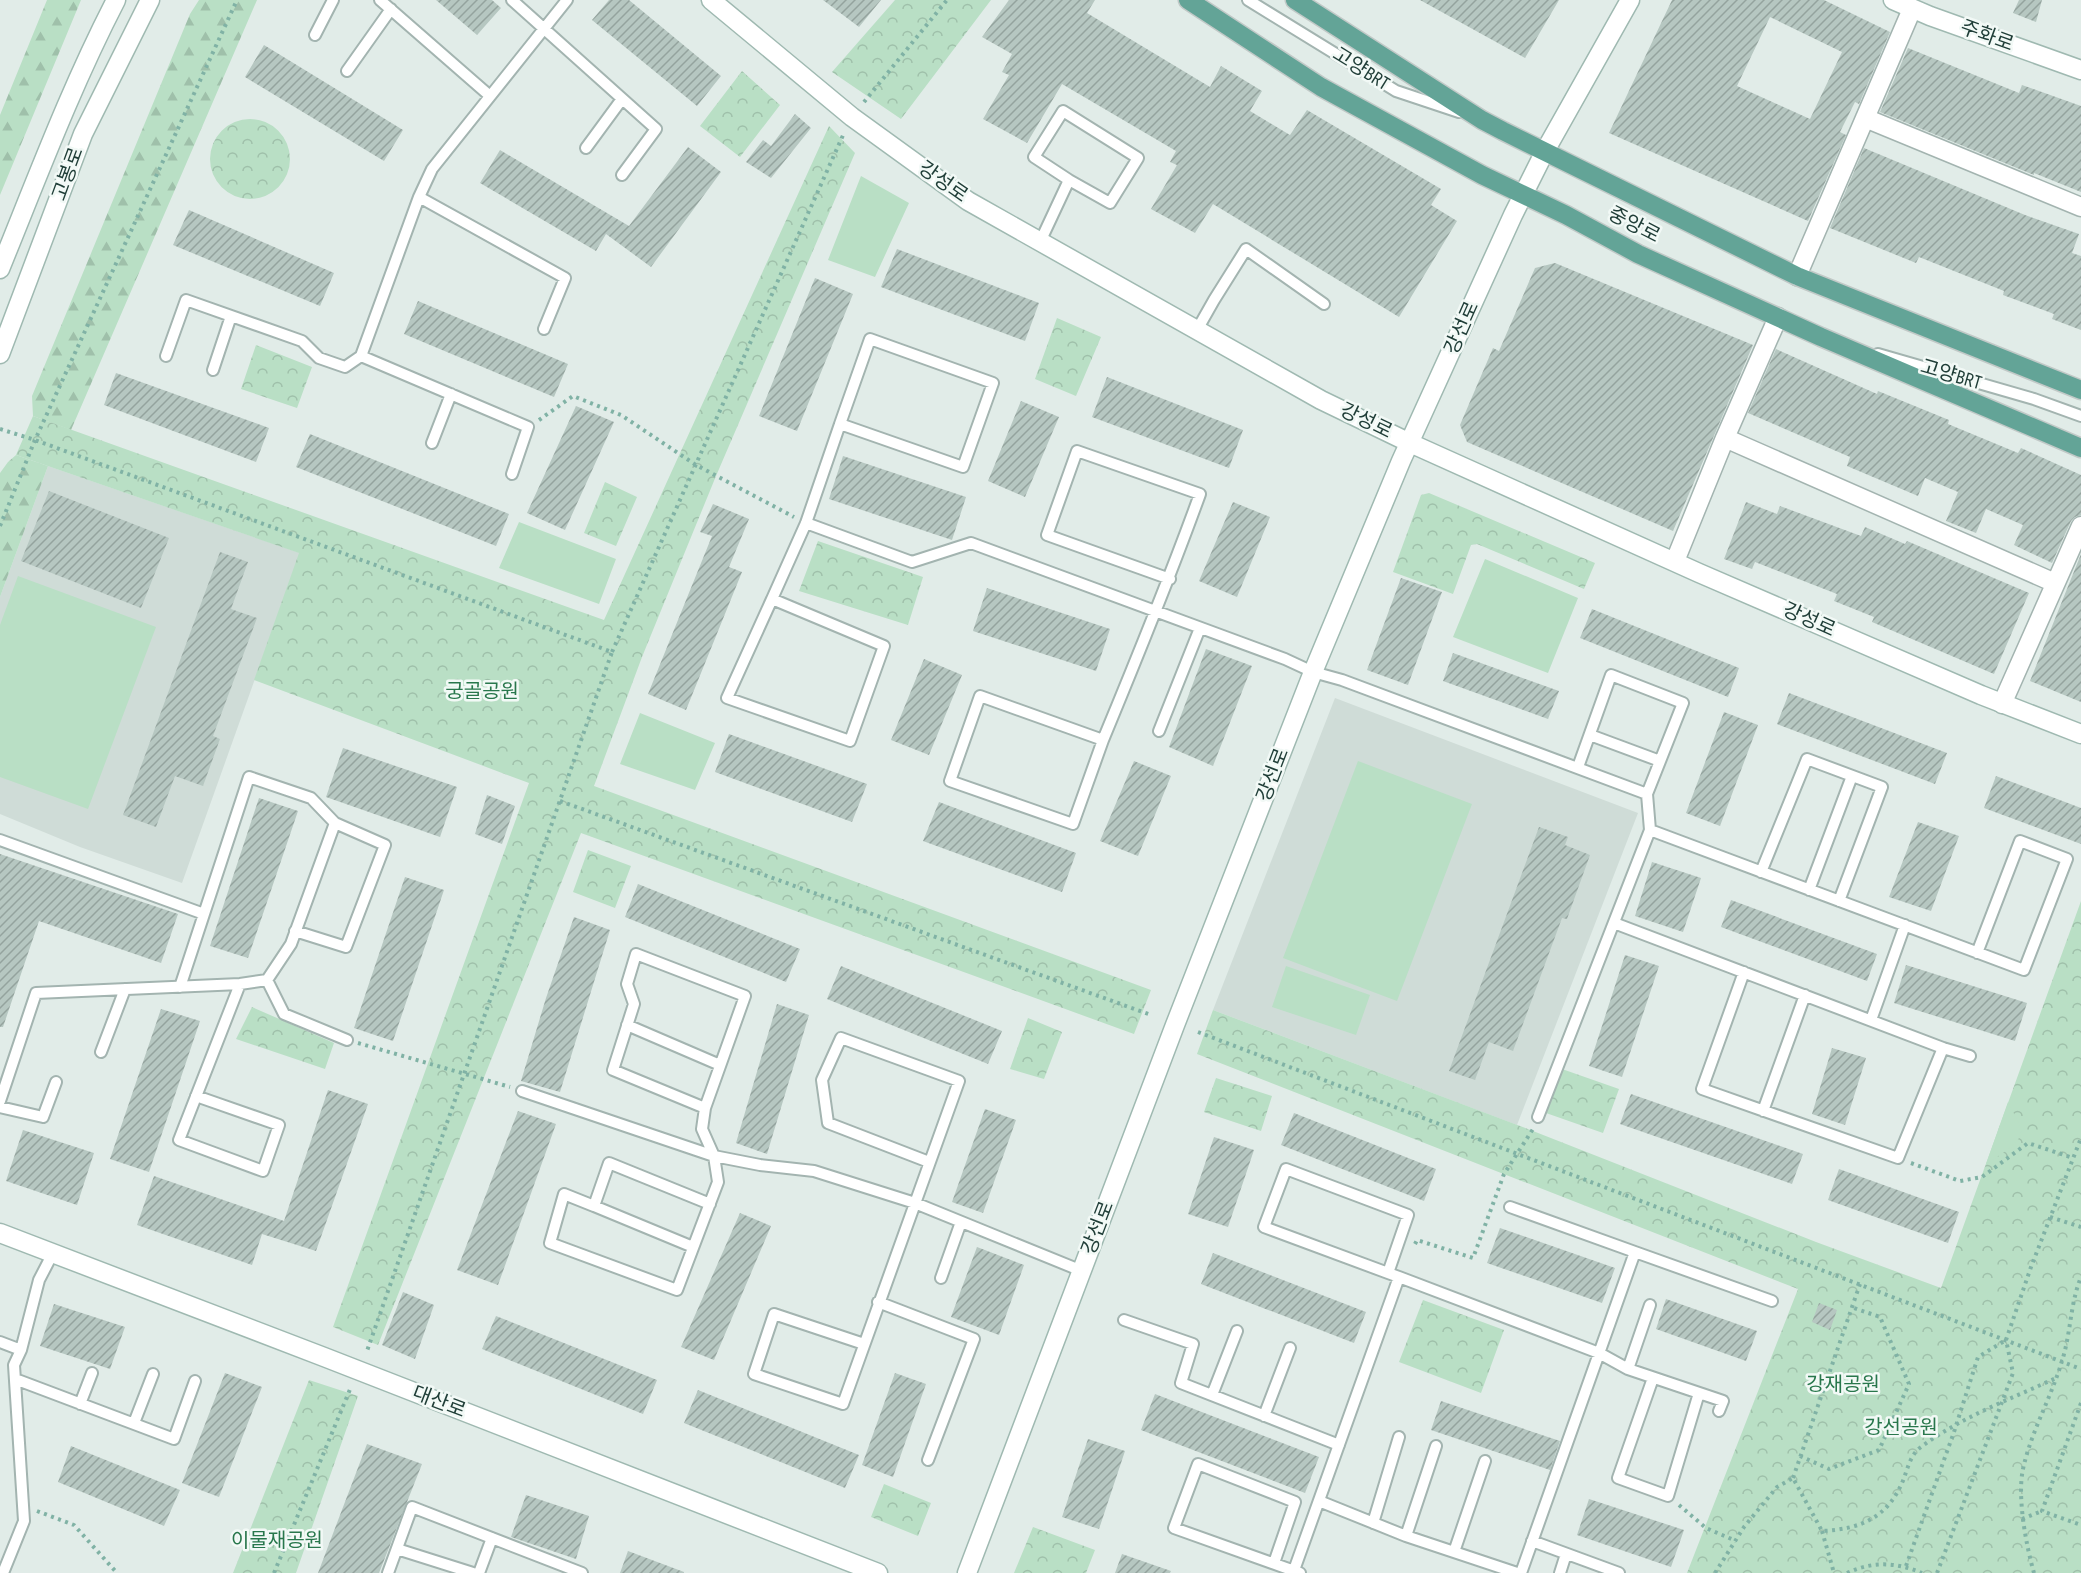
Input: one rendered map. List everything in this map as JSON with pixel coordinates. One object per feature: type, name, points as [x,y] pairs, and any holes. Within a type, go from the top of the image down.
[{"type":"main road","name":"고봉로","points":[[0,269],[58,123],[116,0]]},
{"type":"main road","name":"고봉로","points":[[0,354],[83,134],[150,0]]},
{"type":"main road","name":"중앙로","points":[[1188,0],[1321,87],[1482,175],[1638,254],[1821,337],[2081,448]]},
{"type":"main road","name":"중앙로","points":[[1295,0],[1482,120],[1797,276],[2081,392]]},
{"type":"main road","name":"강선로","points":[[967,1573],[1175,1024],[1313,672],[1410,442],[1513,215],[1545,151],[1630,0]]},
{"type":"main road","name":"주화로","points":[[1893,0],[1912,9],[2081,70]]},
{"type":"main road","name":"강성로","points":[[715,1],[852,117],[968,201],[1321,400],[1675,561],[2002,704],[2081,734]]},
{"type":"main road","points":[[1797,276],[1912,9]]},
{"type":"main road","points":[[1865,118],[2081,207]]},
{"type":"main road","points":[[1675,561],[1778,317]]},
{"type":"main road","points":[[1725,438],[2055,583]]},
{"type":"main road","points":[[2002,704],[2081,526]]},
{"type":"main road","name":"대산로","points":[[0,1233],[878,1573]]},
{"type":"lane","points":[[315,35],[333,0]]},
{"type":"lane","points":[[380,0],[490,96]]},
{"type":"lane","points":[[512,0],[656,129],[622,175]]},
{"type":"lane","points":[[166,356],[186,300],[302,341],[319,358],[345,367],[361,356],[419,197],[432,169],[567,0]]},
{"type":"lane","name":"고양BRT","points":[[1248,0],[1396,91],[1482,120]]},
{"type":"lane","points":[[347,71],[391,9]]},
{"type":"lane","points":[[586,148],[622,99]]},
{"type":"lane","points":[[1064,111],[1138,158],[1110,203],[1069,180],[1034,158],[1064,111]]},
{"type":"lane","points":[[1040,242],[1069,180]]},
{"type":"lane","points":[[419,197],[565,278],[544,329]]},
{"type":"lane","points":[[1197,330],[1246,249],[1324,304]]},
{"type":"lane","points":[[213,370],[231,316]]},
{"type":"lane","name":"고양BRT","points":[[1821,337],[2034,399],[2081,416]]},
{"type":"lane","points":[[772,599],[884,646],[850,741],[727,698],[806,523],[840,424],[870,339],[993,383],[963,467],[840,424]]},
{"type":"lane","points":[[361,356],[528,428],[512,474]]},
{"type":"lane","points":[[432,442],[451,394]]},
{"type":"lane","points":[[1103,740],[980,696],[950,781],[1073,824],[1103,740],[1170,579],[1200,494],[1077,451],[1047,535],[1170,579]]},
{"type":"lane","points":[[806,523],[912,562],[971,543],[1286,659],[1313,672],[1342,680],[1647,794]]},
{"type":"lane","points":[[1158,731],[1200,628]]},
{"type":"lane","points":[[1538,1117],[1650,830],[1647,794],[1683,703],[1611,675],[1578,767]]},
{"type":"lane","points":[[1590,735],[1660,761]]},
{"type":"lane","points":[[1761,872],[1807,759],[1882,787],[1839,901]]},
{"type":"lane","points":[[1809,890],[1852,776]]},
{"type":"lane","points":[[180,987],[249,777],[311,798],[335,823],[385,845],[346,947],[295,931]]},
{"type":"lane","points":[[0,1101],[36,993],[240,984],[267,980],[291,944],[335,823]]},
{"type":"lane","points":[[1650,830],[1977,953],[2024,970],[2067,859],[2020,841],[1977,953]]},
{"type":"lane","points":[[0,840],[204,914]]},
{"type":"lane","points":[[1614,923],[1943,1048],[1970,1056]]},
{"type":"lane","points":[[1871,1020],[1905,926]]},
{"type":"lane","points":[[693,1247],[564,1194],[550,1243],[676,1290],[693,1247],[710,1204],[718,1182],[714,1156],[702,1129],[705,1108],[745,996],[636,954],[627,984],[634,1004],[613,1070],[705,1108]]},
{"type":"lane","points":[[1744,972],[1702,1089],[1898,1158],[1943,1048]]},
{"type":"lane","points":[[267,980],[284,1014],[347,1040]]},
{"type":"lane","points":[[196,1096],[279,1125],[263,1171],[179,1140],[196,1096],[240,984]]},
{"type":"lane","points":[[101,1052],[124,989]]},
{"type":"lane","points":[[1763,1111],[1805,995]]},
{"type":"lane","points":[[627,1025],[720,1065]]},
{"type":"lane","points":[[864,1344],[774,1314],[754,1374],[843,1404],[959,1080],[841,1038],[822,1080],[828,1123],[929,1162]]},
{"type":"lane","points":[[0,1107],[43,1117],[56,1082]]},
{"type":"lane","points":[[522,1091],[714,1156],[760,1165],[814,1171],[915,1203],[1082,1271]]},
{"type":"lane","points":[[594,1206],[609,1163],[710,1204]]},
{"type":"lane","points":[[1274,1563],[1295,1502],[1198,1464],[1174,1528],[1296,1572],[1394,1275],[1408,1215],[1286,1169],[1264,1227],[1394,1275],[1599,1353],[1628,1369],[1723,1401],[1719,1412]]},
{"type":"lane","points":[[1510,1207],[1772,1301]]},
{"type":"lane","points":[[941,1278],[961,1222]]},
{"type":"lane","points":[[1319,1501],[1406,1536],[1519,1573],[1635,1252]]},
{"type":"lane","points":[[3,1573],[24,1521],[14,1365],[21,1350],[39,1280],[53,1253]]},
{"type":"lane","points":[[878,1302],[974,1339],[928,1460]]},
{"type":"lane","points":[[1628,1369],[1650,1305]]},
{"type":"lane","points":[[1124,1320],[1193,1344],[1181,1383],[1339,1445]]},
{"type":"lane","points":[[1212,1395],[1237,1331]]},
{"type":"lane","points":[[0,1342],[21,1350]]},
{"type":"lane","points":[[1264,1416],[1290,1347]]},
{"type":"lane","points":[[80,1404],[92,1373]]},
{"type":"lane","points":[[134,1424],[153,1374]]},
{"type":"lane","points":[[1653,1378],[1617,1478],[1668,1496],[1699,1393]]},
{"type":"lane","points":[[15,1379],[174,1439],[195,1381]]},
{"type":"lane","points":[[1373,1523],[1399,1437]]},
{"type":"lane","points":[[1406,1536],[1436,1446]]},
{"type":"lane","points":[[1454,1552],[1485,1461]]},
{"type":"lane","points":[[388,1573],[412,1507],[582,1573]]},
{"type":"lane","points":[[479,1573],[492,1538]]},
{"type":"lane","points":[[1532,1541],[1619,1573]]},
{"type":"lane","points":[[397,1549],[473,1573]]},
{"type":"lane","points":[[1560,1573],[1566,1554]]},
{"type":"path","points":[[0,526],[35,440],[237,0]]},
{"type":"path","points":[[864,102],[947,0]]},
{"type":"path","points":[[367,1351],[612,652],[846,129]]},
{"type":"path","points":[[528,428],[573,396],[621,415],[696,465],[806,523]]},
{"type":"path","points":[[0,429],[612,652]]},
{"type":"path","points":[[560,801],[1150,1015]]},
{"type":"path","points":[[1198,1032],[2081,1369]]},
{"type":"path","points":[[347,1040],[522,1091]]},
{"type":"path","points":[[1412,1249],[1417,1240],[1473,1258],[1504,1174],[1519,1154],[1538,1117]]},
{"type":"path","points":[[1937,1573],[2013,1373],[2006,1340],[2031,1267],[2081,1138]]},
{"type":"path","points":[[1898,1158],[1960,1181],[1982,1177],[2028,1143],[2073,1158]]},
{"type":"path","points":[[2050,1216],[2081,1227]]},
{"type":"path","points":[[2034,1573],[2022,1519],[2023,1470],[2062,1362],[2069,1335],[2074,1294],[2081,1277]]},
{"type":"path","points":[[1715,1573],[1744,1527],[1777,1487],[1793,1478],[1860,1284]]},
{"type":"path","points":[[1800,1456],[1829,1469],[1879,1450],[1909,1384],[1880,1317],[1851,1307]]},
{"type":"path","points":[[1906,1566],[1978,1357],[2006,1340]]},
{"type":"path","points":[[1822,1532],[1867,1522],[1881,1514],[1895,1498],[1910,1461],[1918,1449],[1946,1429],[2056,1378]]},
{"type":"path","points":[[274,1573],[351,1387]]},
{"type":"path","points":[[2042,1512],[2081,1403]]},
{"type":"path","points":[[1793,1478],[1822,1532],[1834,1573]]},
{"type":"path","points":[[1668,1496],[1706,1528],[1736,1541]]},
{"type":"path","points":[[23,1506],[74,1525],[117,1573]]},
{"type":"path","points":[[2022,1519],[2042,1512],[2081,1525]]},
{"type":"path","points":[[1847,1573],[1871,1565],[1887,1563],[1906,1566],[1922,1573]]},
{"type":"shaded area","points":[[48,466],[300,553],[182,883],[80,847],[0,814],[0,597]]},
{"type":"shaded area","points":[[1335,698],[1638,813],[1517,1125],[1213,1010]]},
{"type":"green space","points":[[47,0],[81,0],[0,195],[0,115]]},
{"type":"green space","points":[[199,0],[257,0],[71,430],[33,416],[32,396],[190,14]]},
{"type":"green space","points":[[895,0],[991,0],[901,119],[832,72]]},
{"type":"green space","points":[[742,71],[780,105],[740,157],[700,126]]},
{"type":"green space","points":[[250,119],[265,122],[278,131],[287,144],[290,159],[287,174],[278,187],[265,196],[250,199],[235,196],[222,187],[213,174],[210,159],[213,144],[222,131],[235,122]]},
{"type":"green space","name":"궁골공원","points":[[829,126],[855,153],[716,476],[642,657],[594,786],[1151,990],[1134,1034],[581,833],[378,1345],[333,1327],[529,783],[254,680],[299,553],[16,455],[33,416],[604,620]]},
{"type":"green space","points":[[861,176],[909,203],[875,277],[828,260]]},
{"type":"green space","points":[[1057,318],[1101,337],[1076,396],[1035,379]]},
{"type":"green space","points":[[256,345],[312,367],[297,408],[241,389]]},
{"type":"green space","points":[[16,455],[48,466],[0,597],[0,473]]},
{"type":"green space","points":[[605,482],[637,497],[616,546],[584,533]]},
{"type":"green space","points":[[1429,493],[1595,563],[1584,589],[1477,544],[1471,545],[1453,594],[1393,572],[1421,495]]},
{"type":"green space","points":[[519,522],[616,559],[599,604],[499,568]]},
{"type":"green space","points":[[818,541],[923,577],[908,625],[799,591]]},
{"type":"green space","points":[[1485,559],[1578,598],[1548,673],[1453,637]]},
{"type":"green space","points":[[18,576],[156,627],[88,809],[0,777],[0,625]]},
{"type":"green space","points":[[640,713],[715,743],[695,790],[620,764]]},
{"type":"green space","points":[[1358,761],[1472,804],[1397,1001],[1283,958]]},
{"type":"green space","points":[[588,850],[631,866],[615,908],[573,892]]},
{"type":"green space","name":"강선공원","points":[[2081,901],[2081,1573],[1687,1573],[1798,1289],[1197,1054],[1213,1010],[1941,1288]]},
{"type":"green space","points":[[1286,966],[1370,995],[1356,1035],[1272,1007]]},
{"type":"green space","points":[[252,1007],[334,1043],[325,1069],[236,1039]]},
{"type":"green space","points":[[1028,1018],[1062,1032],[1044,1079],[1010,1069]]},
{"type":"green space","points":[[1562,1069],[1619,1089],[1603,1133],[1546,1113]]},
{"type":"green space","points":[[1216,1078],[1272,1096],[1261,1131],[1204,1112]]},
{"type":"green space","points":[[2008,1102],[2020,1127],[2020,1135],[2008,1149],[1986,1164]]},
{"type":"green space","points":[[1423,1300],[1504,1330],[1481,1393],[1399,1362]]},
{"type":"green space","name":"이물재공원","points":[[309,1380],[358,1396],[296,1573],[233,1573]]},
{"type":"green space","points":[[884,1484],[931,1503],[918,1536],[871,1517]]},
{"type":"green space","points":[[1033,1527],[1095,1550],[1086,1573],[1014,1573]]},
{"type":"building","points":[[436,0],[492,0],[501,8],[477,35]]},
{"type":"building","points":[[609,0],[629,0],[721,76],[697,106],[592,20]]},
{"type":"building","points":[[823,0],[881,0],[859,27]]},
{"type":"building","points":[[1009,0],[1095,0],[1087,13],[1210,87],[1221,66],[1262,91],[1250,111],[1290,135],[1307,110],[1441,189],[1431,205],[1457,221],[1399,317],[1213,204],[1195,233],[1151,209],[1177,165],[1170,162],[1176,151],[1062,84],[1027,143],[983,119],[1009,75],[1002,72],[1012,54],[982,37]]},
{"type":"building","points":[[1420,0],[1559,0],[1525,58]]},
{"type":"building","points":[[1672,0],[1824,0],[1890,32],[1859,104],[1855,102],[1840,132],[1846,135],[1808,221],[1609,133]],"holes":[[[1770,17],[1842,52],[1810,119],[1737,86]]]},
{"type":"building","points":[[2019,0],[2042,0],[2036,22],[2013,13]]},
{"type":"building","points":[[264,45],[403,130],[384,161],[245,77]]},
{"type":"building","points":[[1908,48],[2019,93],[2022,85],[2081,106],[2081,192],[1880,112]]},
{"type":"building","points":[[795,114],[811,128],[771,178],[746,162],[763,140],[771,146]]},
{"type":"building","points":[[688,147],[721,172],[651,267],[606,234],[596,251],[480,183],[500,150],[629,226]]},
{"type":"building","points":[[1864,148],[2025,215],[2079,234],[2072,253],[2081,256],[2081,330],[2052,319],[2054,314],[2003,295],[2004,291],[1919,257],[1916,263],[1830,228]]},
{"type":"building","points":[[189,210],[334,273],[320,306],[173,245]]},
{"type":"building","points":[[897,249],[1039,303],[1025,341],[881,287]]},
{"type":"building","points":[[1555,263],[1753,345],[1673,531],[1467,442],[1460,425],[1493,348],[1499,351],[1535,268]]},
{"type":"building","points":[[815,278],[853,294],[797,431],[759,416]]},
{"type":"building","points":[[418,301],[568,364],[554,397],[404,334]]},
{"type":"building","points":[[1776,349],[1877,394],[1878,391],[1949,420],[1948,424],[2018,453],[2021,448],[2081,475],[2081,515],[2071,521],[2052,563],[2014,545],[2023,525],[1986,509],[1976,533],[1946,521],[1958,492],[1925,478],[1918,496],[1847,466],[1850,457],[1748,413]]},
{"type":"building","points":[[116,373],[269,428],[256,462],[104,405]]},
{"type":"building","points":[[1107,377],[1243,430],[1229,468],[1092,417]]},
{"type":"building","points":[[1021,401],[1059,417],[1025,497],[988,481]]},
{"type":"building","points":[[576,406],[614,422],[565,530],[527,513]]},
{"type":"building","points":[[310,434],[509,514],[496,546],[296,467]]},
{"type":"building","points":[[843,456],[966,497],[952,540],[829,499]]},
{"type":"building","points":[[49,491],[169,538],[141,608],[21,561]]},
{"type":"building","points":[[1233,502],[1270,517],[1237,597],[1199,581]]},
{"type":"building","points":[[1746,502],[1777,514],[1780,506],[1861,536],[1865,527],[1905,544],[1907,541],[2029,593],[1994,674],[1872,622],[1874,617],[1834,601],[1837,594],[1755,562],[1752,569],[1724,559]]},
{"type":"building","points":[[713,504],[749,519],[729,567],[742,572],[686,710],[648,694],[712,536],[700,532]]},
{"type":"building","points":[[220,552],[248,562],[231,609],[257,618],[213,736],[220,739],[203,786],[175,776],[156,827],[123,815]]},
{"type":"building","points":[[2081,554],[2081,702],[2030,681]]},
{"type":"building","points":[[1401,578],[1442,592],[1408,685],[1367,670]]},
{"type":"building","points":[[987,588],[1110,629],[1096,671],[973,631]]},
{"type":"building","points":[[1592,609],[1739,668],[1728,697],[1580,638]]},
{"type":"building","points":[[1206,649],[1252,666],[1213,766],[1169,747]]},
{"type":"building","points":[[1453,653],[1559,691],[1548,719],[1443,681]]},
{"type":"building","points":[[924,659],[962,675],[929,755],[891,740]]},
{"type":"building","points":[[1789,693],[1947,753],[1935,784],[1777,724]]},
{"type":"building","points":[[1724,712],[1758,725],[1720,826],[1686,813]]},
{"type":"building","points":[[729,734],[867,784],[852,822],[715,772]]},
{"type":"building","points":[[343,748],[457,787],[440,837],[326,797]]},
{"type":"building","points":[[1134,761],[1171,776],[1138,856],[1100,841]]},
{"type":"building","points":[[1996,776],[2081,808],[2081,844],[1984,808]]},
{"type":"building","points":[[487,795],[515,806],[502,844],[475,834]]},
{"type":"building","points":[[259,798],[298,811],[248,958],[210,946]]},
{"type":"building","points":[[939,802],[1076,853],[1062,892],[923,841]]},
{"type":"building","points":[[1918,822],[1959,836],[1931,911],[1889,897]]},
{"type":"building","points":[[1539,827],[1568,837],[1565,845],[1590,855],[1567,919],[1562,918],[1513,1051],[1489,1042],[1475,1080],[1449,1071]]},
{"type":"building","points":[[0,854],[178,914],[161,963],[39,921],[3,1027],[0,1027]]},
{"type":"building","points":[[1652,862],[1701,878],[1683,932],[1635,916]]},
{"type":"building","points":[[405,877],[444,890],[393,1041],[354,1028]]},
{"type":"building","points":[[638,884],[800,949],[786,982],[625,917]]},
{"type":"building","points":[[1731,900],[1877,954],[1867,981],[1721,927]]},
{"type":"building","points":[[574,917],[610,930],[560,1092],[521,1081]]},
{"type":"building","points":[[1625,955],[1659,966],[1622,1077],[1589,1066]]},
{"type":"building","points":[[1906,965],[2027,1003],[2015,1041],[1894,1003]]},
{"type":"building","points":[[841,966],[1002,1031],[988,1064],[827,999]]},
{"type":"building","points":[[777,1004],[809,1015],[767,1154],[736,1143]]},
{"type":"building","points":[[161,1009],[200,1021],[149,1172],[110,1159]]},
{"type":"building","points":[[1832,1048],[1866,1058],[1845,1125],[1812,1114]]},
{"type":"building","points":[[328,1090],[368,1104],[316,1251],[262,1234],[252,1265],[137,1225],[154,1176],[284,1221]]},
{"type":"building","points":[[1631,1094],[1803,1154],[1792,1184],[1620,1124]]},
{"type":"building","points":[[985,1109],[1016,1120],[983,1213],[952,1202]]},
{"type":"building","points":[[518,1111],[556,1124],[498,1285],[457,1270]]},
{"type":"building","points":[[1294,1113],[1436,1169],[1424,1201],[1281,1145]]},
{"type":"building","points":[[23,1130],[94,1153],[77,1205],[6,1181]]},
{"type":"building","points":[[1214,1137],[1254,1150],[1228,1227],[1188,1214]]},
{"type":"building","points":[[1839,1169],[1959,1212],[1948,1243],[1828,1200]]},
{"type":"building","points":[[740,1213],[771,1226],[714,1360],[681,1347]]},
{"type":"building","points":[[1500,1228],[1615,1268],[1602,1303],[1487,1263]]},
{"type":"building","points":[[977,1247],[1024,1265],[999,1335],[951,1317]]},
{"type":"building","points":[[1213,1253],[1366,1312],[1354,1343],[1201,1284]]},
{"type":"building","points":[[403,1292],[434,1305],[415,1359],[382,1345]]},
{"type":"building","points":[[1666,1299],[1757,1331],[1746,1361],[1656,1329]]},
{"type":"building","points":[[1819,1303],[1837,1310],[1830,1330],[1812,1322]]},
{"type":"building","points":[[54,1304],[125,1327],[110,1369],[40,1346]]},
{"type":"building","points":[[496,1316],[657,1380],[643,1414],[482,1349]]},
{"type":"building","points":[[225,1373],[262,1387],[219,1497],[182,1483]]},
{"type":"building","points":[[895,1373],[926,1384],[893,1477],[862,1465]]},
{"type":"building","points":[[698,1390],[859,1455],[845,1488],[684,1423]]},
{"type":"building","points":[[1155,1394],[1319,1457],[1305,1493],[1141,1430]]},
{"type":"building","points":[[1441,1401],[1560,1441],[1550,1470],[1431,1430]]},
{"type":"building","points":[[1088,1439],[1125,1451],[1099,1529],[1062,1517]]},
{"type":"building","points":[[367,1444],[422,1464],[379,1573],[318,1573]]},
{"type":"building","points":[[71,1446],[180,1490],[164,1526],[58,1482]]},
{"type":"building","points":[[526,1495],[589,1516],[576,1559],[511,1537]]},
{"type":"building","points":[[1589,1499],[1684,1530],[1671,1567],[1577,1535]]},
{"type":"building","points":[[628,1551],[684,1572],[684,1573],[620,1573]]},
{"type":"building","points":[[1122,1554],[1171,1571],[1170,1573],[1115,1573]]},
{"type":"park label","name":"강재공원","points":[[1843,1385]]}]
